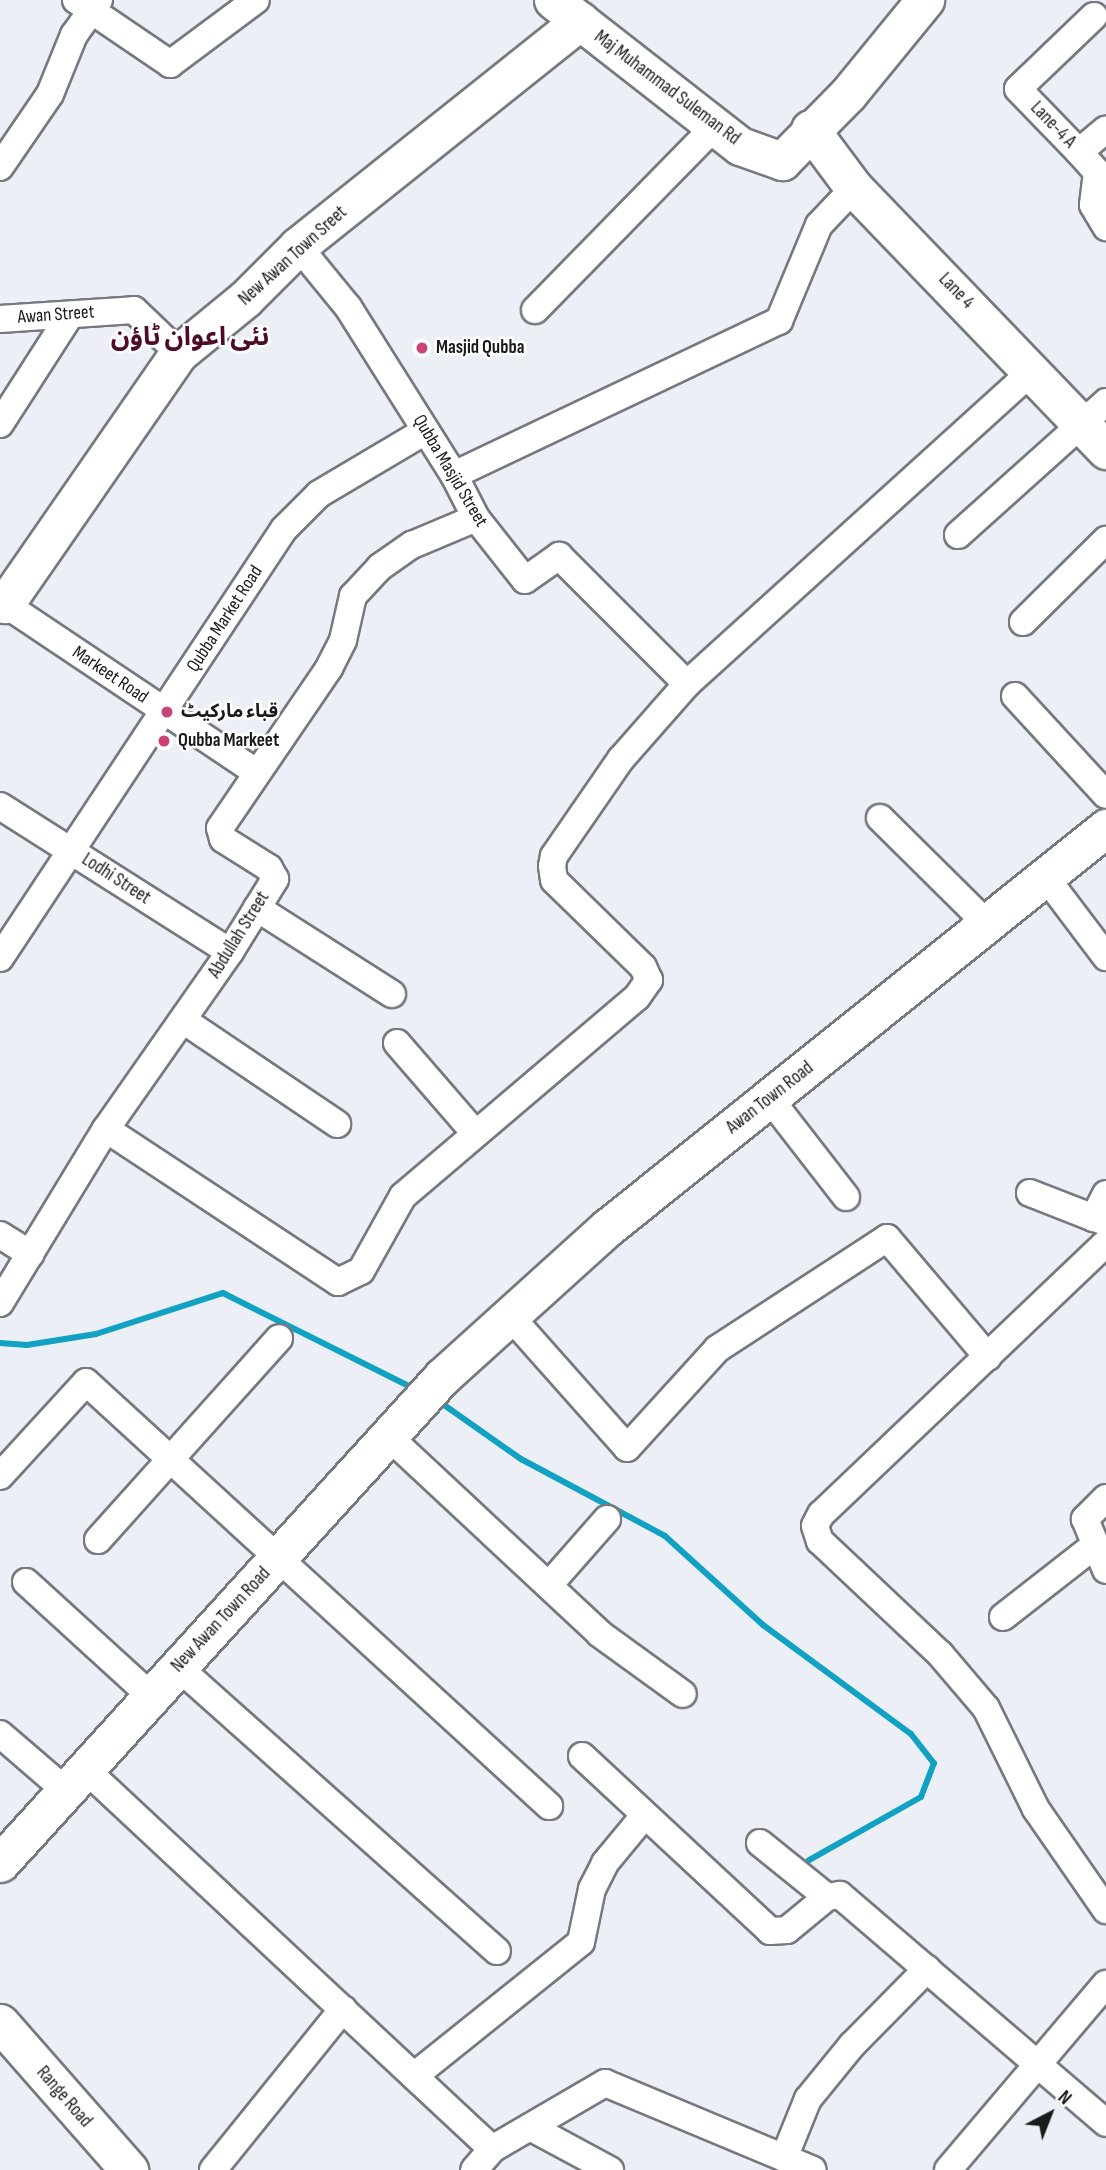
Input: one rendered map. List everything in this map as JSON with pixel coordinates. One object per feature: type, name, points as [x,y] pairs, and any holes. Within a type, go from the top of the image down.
[{"type":"street","points":[[0,167],[50,94],[89,4],[170,64],[256,0]]},
{"type":"street","name":"Maj Muhammad Suleman Rd","points":[[567,11],[740,146],[782,161],[810,129],[848,94],[925,0]]},
{"type":"street","name":"New Awan Town Sreet","points":[[3,602],[179,354],[245,299],[298,246],[567,11]]},
{"type":"street","name":"Lane-4 A","points":[[1094,16],[1018,89],[1079,152],[1106,129]]},
{"type":"street","points":[[535,310],[715,126]]},
{"type":"street","name":"Lane 4","points":[[810,129],[854,188],[1033,370],[1098,426]]},
{"type":"street","points":[[1079,152],[1097,172],[1093,205],[1106,227]]},
{"type":"street","points":[[454,475],[779,321],[819,225],[854,188]]},
{"type":"street","name":"Qubba Masjid Street","points":[[298,246],[348,307],[454,475],[475,518],[524,580],[559,555],[687,684]]},
{"type":"street","name":"Awan Street","points":[[0,319],[134,310],[179,354]]},
{"type":"street","points":[[0,424],[69,315]]},
{"type":"street","points":[[106,1129],[338,1282],[361,1271],[403,1196],[637,997],[649,980],[643,967],[554,880],[552,866],[621,759],[687,684],[1033,370]]},
{"type":"street","points":[[958,535],[1098,426]]},
{"type":"street","name":"Qubba Market Road","points":[[0,958],[167,712],[284,528],[319,494],[425,431]]},
{"type":"street","name":"Abdullah Street","points":[[0,1303],[106,1129],[230,953],[275,873],[219,834],[256,772],[329,668],[343,640],[353,596],[380,566],[412,545],[475,518]]},
{"type":"street","points":[[1023,622],[1106,540]]},
{"type":"street","name":"Markeet Road","points":[[3,602],[256,772]]},
{"type":"street","points":[[1015,696],[1106,795]]},
{"type":"street","name":"Lodhi Street","points":[[0,806],[230,953]]},
{"type":"street","points":[[880,818],[988,925]]},
{"type":"street","name":"Awan Town Road","points":[[442,1377],[607,1228],[1047,879],[1106,828]]},
{"type":"street","points":[[1047,879],[1106,957]]},
{"type":"street","points":[[257,908],[391,994]]},
{"type":"street","points":[[183,1020],[337,1124]]},
{"type":"street","points":[[397,1043],[475,1133]]},
{"type":"street","points":[[769,1099],[846,1197]]},
{"type":"street","points":[[1030,1192],[1100,1220],[1106,1194]]},
{"type":"street","points":[[0,1235],[30,1254]]},
{"type":"street","points":[[510,1316],[598,1412],[621,1447],[627,1448],[694,1370],[717,1349],[887,1238],[988,1357]]},
{"type":"street","points":[[1106,1243],[821,1514],[815,1526],[820,1541],[940,1654],[986,1708],[1036,1809],[1106,1910]]},
{"type":"street","points":[[98,1540],[279,1338]]},
{"type":"street","name":"New Awan Town Road","points":[[0,1863],[442,1377]]},
{"type":"street","points":[[5,1460],[86,1382],[549,1807]]},
{"type":"street","points":[[388,1436],[600,1634],[683,1694]]},
{"type":"street","points":[[1106,1499],[1085,1519],[1106,1570]]},
{"type":"street","points":[[549,1585],[607,1519]]},
{"type":"street","points":[[1003,1617],[1094,1546]]},
{"type":"street","points":[[26,1582],[151,1696]]},
{"type":"street","points":[[178,1667],[497,1951]]},
{"type":"street","points":[[0,1734],[75,1779],[343,2009],[492,2149]]},
{"type":"street","points":[[582,1756],[643,1817],[770,1931],[787,1930],[827,1897],[840,1895],[1106,2123]]},
{"type":"street","points":[[414,2076],[581,1942],[592,1889],[606,1863],[643,1817]]},
{"type":"street","points":[[761,1843],[827,1897]]},
{"type":"street","points":[[784,2158],[808,2099],[852,2045],[927,1969]]},
{"type":"street","points":[[948,2170],[1106,1984]]},
{"type":"street","points":[[213,2170],[343,2009]]},
{"type":"street","name":"Range Road","points":[[0,2023],[129,2170]]},
{"type":"street","points":[[474,2170],[492,2149],[605,2083],[813,2170]]},
{"type":"street","points":[[530,2127],[610,2170]]},
{"type":"waterway","points":[[0,1343],[27,1345],[96,1334],[223,1293],[415,1389]]},
{"type":"waterway","points":[[437,1400],[521,1459],[665,1536],[763,1625],[911,1734],[934,1763],[921,1797],[809,1860]]},
{"type":"place","name":"Masjid Qubba","points":[[422,348]]},
{"type":"place","name":"قباء مارکیٹ","points":[[167,712]]},
{"type":"place","name":"Qubba Markeet","points":[[164,741]]},
{"type":"district","name":"نئی اعوان ٹاؤن","points":[[190,338]]}]
